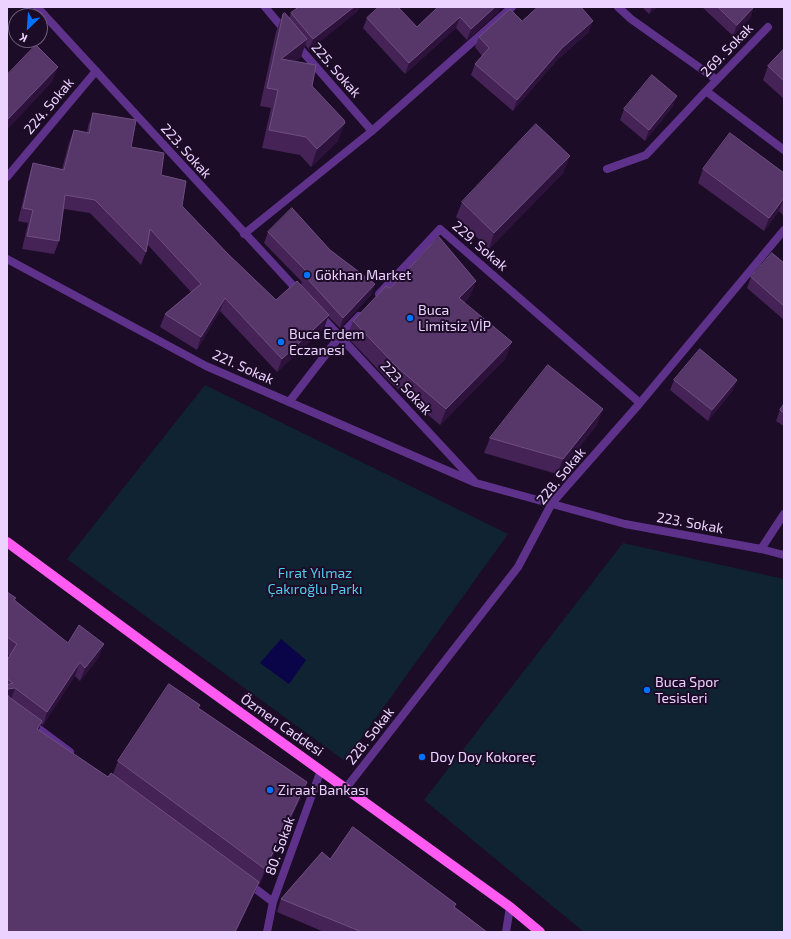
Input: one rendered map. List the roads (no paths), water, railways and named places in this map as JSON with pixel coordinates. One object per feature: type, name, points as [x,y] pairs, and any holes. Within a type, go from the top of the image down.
[{"type":"main road","name":"Özmen Caddesi","points":[[7,542],[159,654],[510,907],[540,932]]},
{"type":"street","name":"223. Sokak","points":[[37,7],[244,234],[303,296]]},
{"type":"street","name":"225. Sokak","points":[[265,7],[372,131]]},
{"type":"street","points":[[244,234],[372,131],[512,7]]},
{"type":"street","points":[[618,7],[631,19],[717,80]]},
{"type":"street","name":"269. Sokak","points":[[768,27],[706,91],[784,150]]},
{"type":"street","name":"224. Sokak","points":[[7,176],[96,71]]},
{"type":"street","points":[[608,169],[646,155],[706,91]]},
{"type":"street","name":"229. Sokak","points":[[289,402],[340,336],[440,229],[640,403]]},
{"type":"street","name":"228. Sokak","points":[[346,788],[518,567],[552,503],[640,403],[784,230]]},
{"type":"street","name":"221. Sokak","points":[[7,259],[206,366],[476,483]]},
{"type":"street","name":"223. Sokak","points":[[314,308],[476,483],[625,524],[761,549],[784,555]]},
{"type":"street","points":[[761,549],[784,514]]},
{"type":"street","points":[[26,720],[77,757]]},
{"type":"street","name":"80. Sokak","points":[[267,932],[273,902],[321,770]]},
{"type":"street","points":[[242,878],[273,902]]},
{"type":"street","points":[[506,932],[510,907]]},
{"type":"place","name":"Gökhan Market","points":[[307,275]]},
{"type":"place","name":"Buca Limitsiz VİP","points":[[410,318]]},
{"type":"place","name":"Buca Erdem Eczanesi","points":[[281,342]]},
{"type":"place","name":"Buca Spor Tesisleri","points":[[647,690]]},
{"type":"place","name":"Doy Doy Kokoreç","points":[[422,757]]},
{"type":"place","name":"Ziraat Bankası","points":[[270,790]]},
{"type":"park label","name":"Fırat Yılmaz Çakıroğlu Parkı","points":[[315,582]]}]
